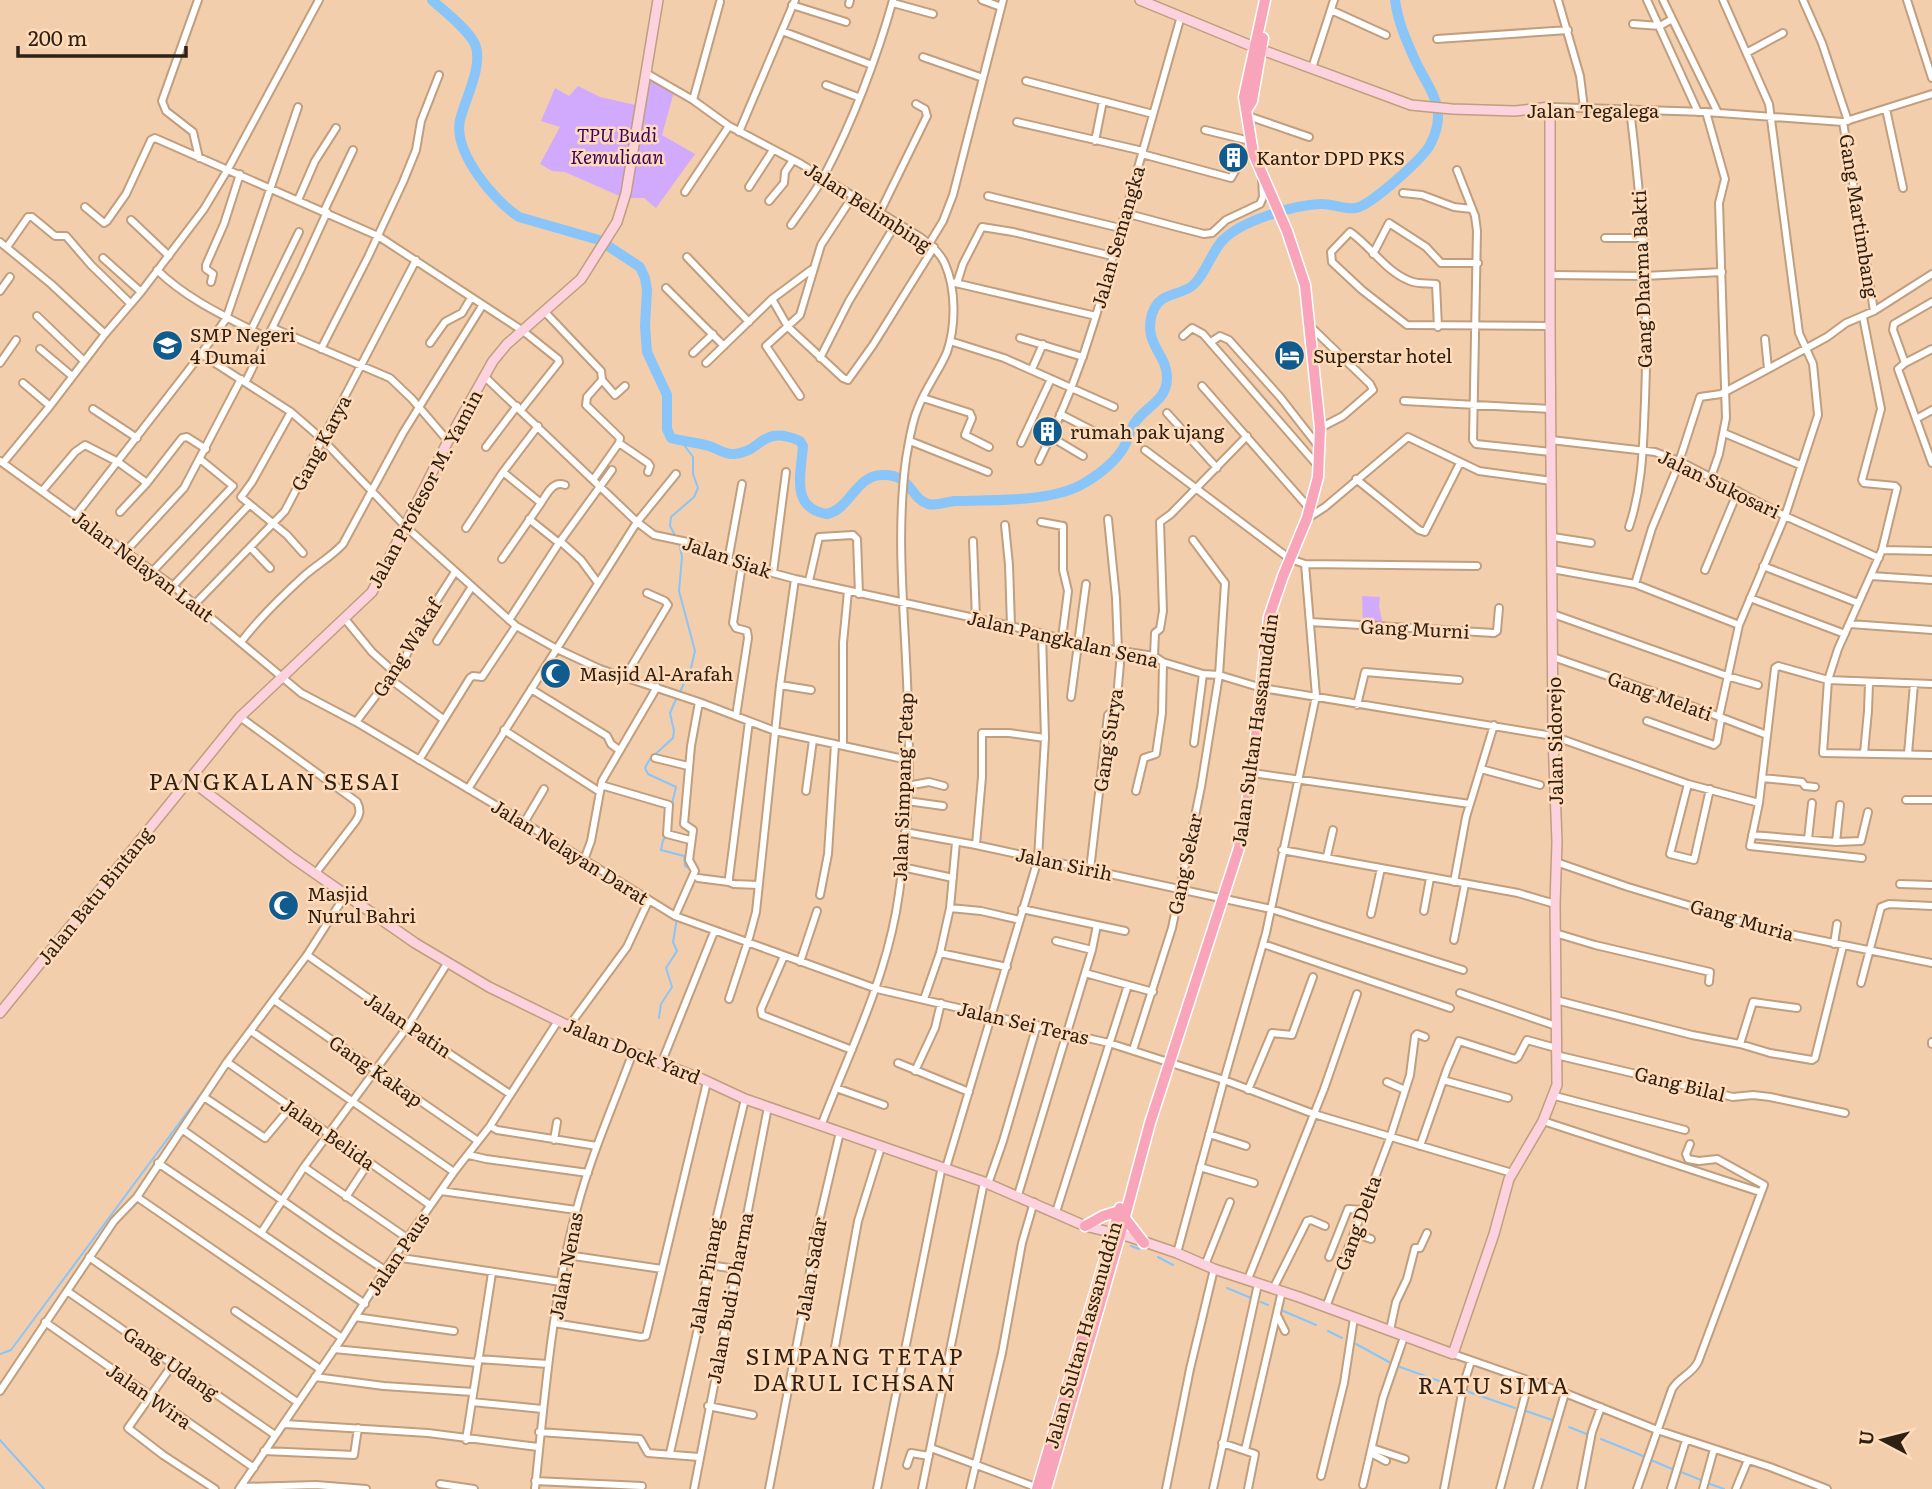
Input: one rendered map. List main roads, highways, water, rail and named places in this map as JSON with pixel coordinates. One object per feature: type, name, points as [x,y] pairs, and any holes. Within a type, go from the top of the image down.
[{"type":"main road","points":[[1257,48],[1265,0]]},
{"type":"main road","points":[[1257,48],[1270,0]]},
{"type":"main road","name":"Jalan Sultan Hassanuddin","points":[[1040,1489],[1126,1195],[1135,1184],[1150,1123],[1239,848],[1252,773],[1269,617],[1309,514],[1320,468],[1320,428],[1303,276],[1250,141],[1248,112],[1252,101],[1257,48]]},
{"type":"main road","points":[[1085,1226],[1102,1216],[1122,1214],[1144,1243]]},
{"type":"waterway","points":[[432,0],[463,28],[476,47],[477,65],[460,120],[460,133],[469,161],[477,174],[498,200],[519,217],[599,240],[640,267],[647,290],[647,352],[667,395],[667,429],[671,438],[731,454],[751,449],[769,437],[787,437],[800,441],[803,446],[800,478],[803,497],[807,505],[815,511],[827,514],[842,506],[865,481],[881,475],[899,478],[922,501],[935,505],[955,501],[1051,495],[1079,486],[1106,468],[1122,450],[1138,418],[1159,399],[1166,387],[1166,370],[1153,342],[1150,325],[1158,302],[1194,284],[1222,241],[1241,227],[1268,215],[1309,205],[1356,208],[1385,190],[1427,150],[1436,130],[1438,109],[1406,38],[1395,0]]},
{"type":"waterway","points":[[676,537],[670,526],[671,517],[694,497],[698,488],[693,474],[693,457],[681,441]]},
{"type":"waterway","points":[[679,542],[682,557],[679,591],[695,651],[680,692]]},
{"type":"waterway","points":[[672,804],[676,787],[648,774],[645,768],[650,759],[673,738],[670,713],[677,697]]},
{"type":"waterway","points":[[667,836],[663,840],[661,850],[684,856],[685,866],[689,868]]},
{"type":"waterway","points":[[659,1018],[661,1004],[672,987],[666,968],[677,951],[673,942],[677,918]]},
{"type":"waterway","points":[[0,1354],[11,1350],[206,1087]]},
{"type":"waterway","points":[[1131,1246],[1139,1249]]},
{"type":"waterway","points":[[1158,1257],[1173,1265]]},
{"type":"waterway","points":[[1227,1288],[1251,1298]]},
{"type":"waterway","points":[[1261,1302],[1268,1305]]},
{"type":"waterway","points":[[1281,1310],[1316,1325]]},
{"type":"waterway","points":[[1328,1331],[1342,1338]]},
{"type":"waterway","points":[[1356,1344],[1389,1362]]},
{"type":"waterway","points":[[1400,1367],[1442,1382]]},
{"type":"waterway","points":[[1466,1391],[1515,1408]]},
{"type":"waterway","points":[[1526,1411],[1552,1420]]},
{"type":"waterway","points":[[1569,1427],[1589,1435]]},
{"type":"waterway","points":[[1601,1439],[1643,1456]]},
{"type":"waterway","points":[[0,1440],[44,1489]]},
{"type":"waterway","points":[[1651,1460],[1672,1469]]},
{"type":"waterway","points":[[1681,1472],[1701,1480]]},
{"type":"waterway","points":[[1710,1484],[1724,1489]]},
{"type":"place","name":"Kantor DPD PKS","points":[[1233,158]]},
{"type":"place","name":"SMP Negeri 4 Dumai","points":[[167,346]]},
{"type":"place","name":"Superstar hotel","points":[[1290,356]]},
{"type":"place","name":"rumah pak ujang","points":[[1047,432]]},
{"type":"place","name":"Masjid Al-Arafah","points":[[556,674]]},
{"type":"place","name":"Masjid Nurul Bahri","points":[[284,905]]},
{"type":"district","name":"PANGKALAN SESAI","points":[[275,782]]},
{"type":"district","name":"SIMPANG TETAP DARUL ICHSAN","points":[[855,1370]]},
{"type":"district","name":"RATU SIMA","points":[[1494,1386]]},
{"type":"park label","name":"TPU Budi Kemuliaan","points":[[617,146]]}]
